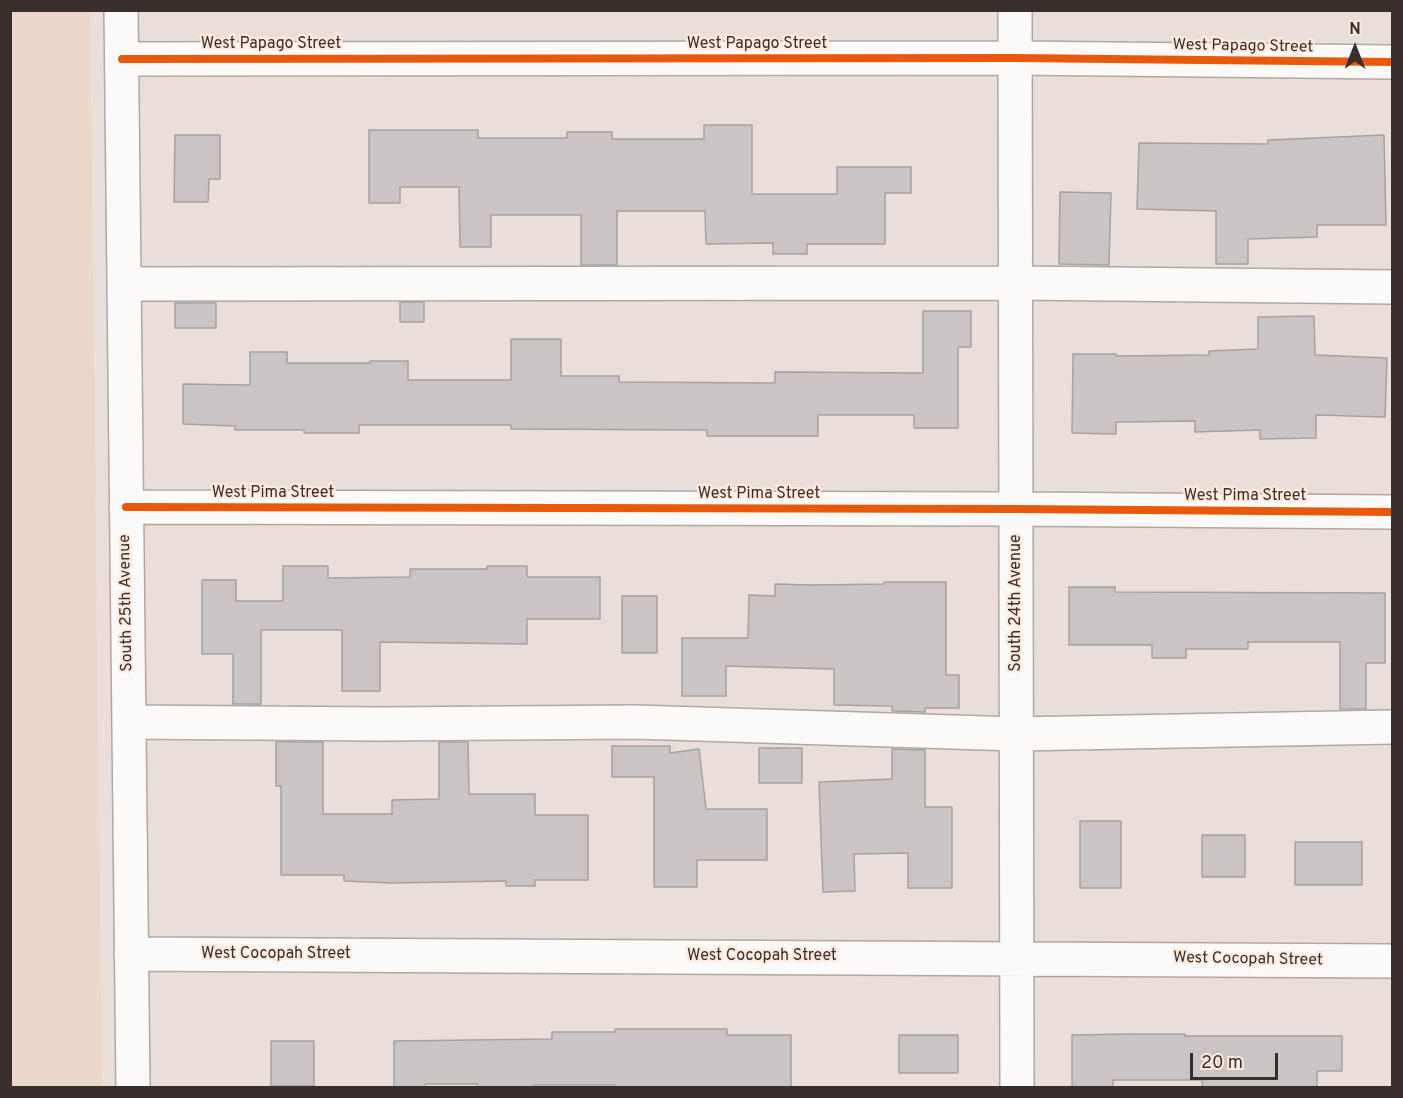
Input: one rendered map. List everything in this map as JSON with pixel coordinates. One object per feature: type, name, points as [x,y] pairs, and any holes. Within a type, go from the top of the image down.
[{"type":"street","name":"South 25th Avenue","points":[[122,10],[133,1088]]},
{"type":"street","name":"South 24th Avenue","points":[[1015,10],[1017,1088]]},
{"type":"street","name":"West Papago Street","points":[[122,58],[1016,58],[1392,62]]},
{"type":"street","points":[[124,284],[1016,283],[1392,287]]},
{"type":"street","name":"West Pima Street","points":[[126,507],[1392,512]]},
{"type":"street","points":[[129,722],[368,724],[635,722],[1017,734],[1392,727]]},
{"type":"street","name":"West Cocopah Street","points":[[131,954],[1392,962]]},
{"type":"shaded area","points":[[10,11],[90,11],[102,1087],[11,1087]]},
{"type":"building","points":[[704,125],[752,125],[752,194],[837,194],[837,167],[911,167],[911,193],[885,193],[885,244],[807,244],[807,254],[773,254],[773,243],[706,244],[705,211],[617,211],[617,265],[581,265],[581,215],[491,215],[491,247],[460,247],[459,187],[400,187],[400,203],[369,203],[369,130],[478,130],[478,138],[567,138],[567,132],[612,132],[612,139],[704,139]]},
{"type":"building","points":[[175,135],[220,135],[220,179],[209,179],[208,202],[174,202]]},
{"type":"building","points":[[1384,135],[1386,225],[1317,225],[1317,237],[1248,239],[1248,264],[1216,264],[1216,211],[1137,209],[1139,143],[1268,144],[1268,140]]},
{"type":"building","points":[[1060,192],[1111,193],[1109,265],[1059,264]]},
{"type":"building","points":[[400,302],[424,302],[424,322],[400,322]]},
{"type":"building","points":[[175,303],[216,303],[216,328],[175,328]]},
{"type":"building","points":[[923,311],[971,311],[971,347],[958,347],[958,428],[914,428],[914,415],[818,415],[818,436],[707,436],[707,430],[511,429],[511,425],[359,425],[359,433],[304,433],[304,430],[235,430],[235,426],[183,424],[183,384],[250,385],[250,352],[287,352],[287,363],[408,361],[408,380],[511,380],[511,339],[561,339],[561,376],[619,376],[619,382],[775,383],[775,372],[923,373]]},
{"type":"building","points":[[1314,316],[1315,355],[1387,358],[1385,417],[1316,415],[1316,438],[1260,439],[1260,430],[1195,432],[1195,421],[1116,422],[1116,434],[1072,433],[1073,354],[1209,355],[1209,351],[1258,349],[1258,317]]},
{"type":"building","points":[[283,566],[328,566],[328,578],[410,577],[410,569],[487,569],[487,566],[527,566],[527,577],[600,577],[600,619],[527,619],[527,644],[380,642],[380,691],[342,691],[342,630],[261,630],[261,704],[233,704],[233,654],[202,654],[202,580],[236,580],[236,601],[283,601]]},
{"type":"building","points":[[884,582],[946,582],[946,675],[959,675],[959,708],[925,708],[925,712],[892,711],[892,706],[834,705],[834,669],[726,666],[726,696],[682,696],[682,638],[748,638],[749,595],[775,596],[775,584],[884,584]]},
{"type":"building","points":[[1069,587],[1115,587],[1115,592],[1385,593],[1385,663],[1366,663],[1366,709],[1340,709],[1340,642],[1248,642],[1248,649],[1186,649],[1186,658],[1152,658],[1152,645],[1069,645]]},
{"type":"building","points":[[622,596],[657,596],[657,653],[622,653]]},
{"type":"building","points":[[276,742],[323,742],[323,814],[392,814],[392,800],[439,799],[439,742],[468,742],[469,794],[535,794],[535,815],[588,815],[588,880],[535,880],[535,886],[506,886],[506,881],[393,883],[344,881],[344,875],[281,875],[281,786],[276,786]]},
{"type":"building","points":[[612,746],[670,746],[670,753],[699,749],[706,809],[767,809],[767,860],[697,860],[697,887],[654,887],[654,777],[612,777]]},
{"type":"building","points":[[759,748],[802,748],[802,783],[759,783]]},
{"type":"building","points":[[892,749],[925,750],[925,807],[952,807],[952,888],[908,888],[908,853],[854,854],[855,891],[823,892],[819,782],[892,779]]},
{"type":"building","points":[[1080,821],[1121,821],[1121,888],[1080,888]]},
{"type":"building","points":[[1202,835],[1245,835],[1245,877],[1202,877]]},
{"type":"building","points":[[1295,842],[1362,842],[1362,885],[1295,885]]},
{"type":"building","points":[[615,1029],[727,1029],[727,1035],[791,1035],[791,1088],[615,1088],[615,1085],[534,1085],[534,1088],[477,1088],[477,1084],[425,1084],[425,1088],[394,1088],[394,1041],[552,1039],[552,1032],[615,1032]]},
{"type":"building","points":[[899,1035],[958,1035],[958,1073],[899,1073]]},
{"type":"building","points":[[1072,1035],[1342,1036],[1342,1071],[1317,1071],[1317,1088],[1202,1088],[1202,1080],[1113,1080],[1113,1088],[1072,1088]]},
{"type":"building","points":[[271,1041],[314,1041],[314,1086],[271,1086]]},
{"type":"cycle path","points":[[122,59],[1016,58],[1392,62]]},
{"type":"cycle path","points":[[126,507],[1392,512]]}]
